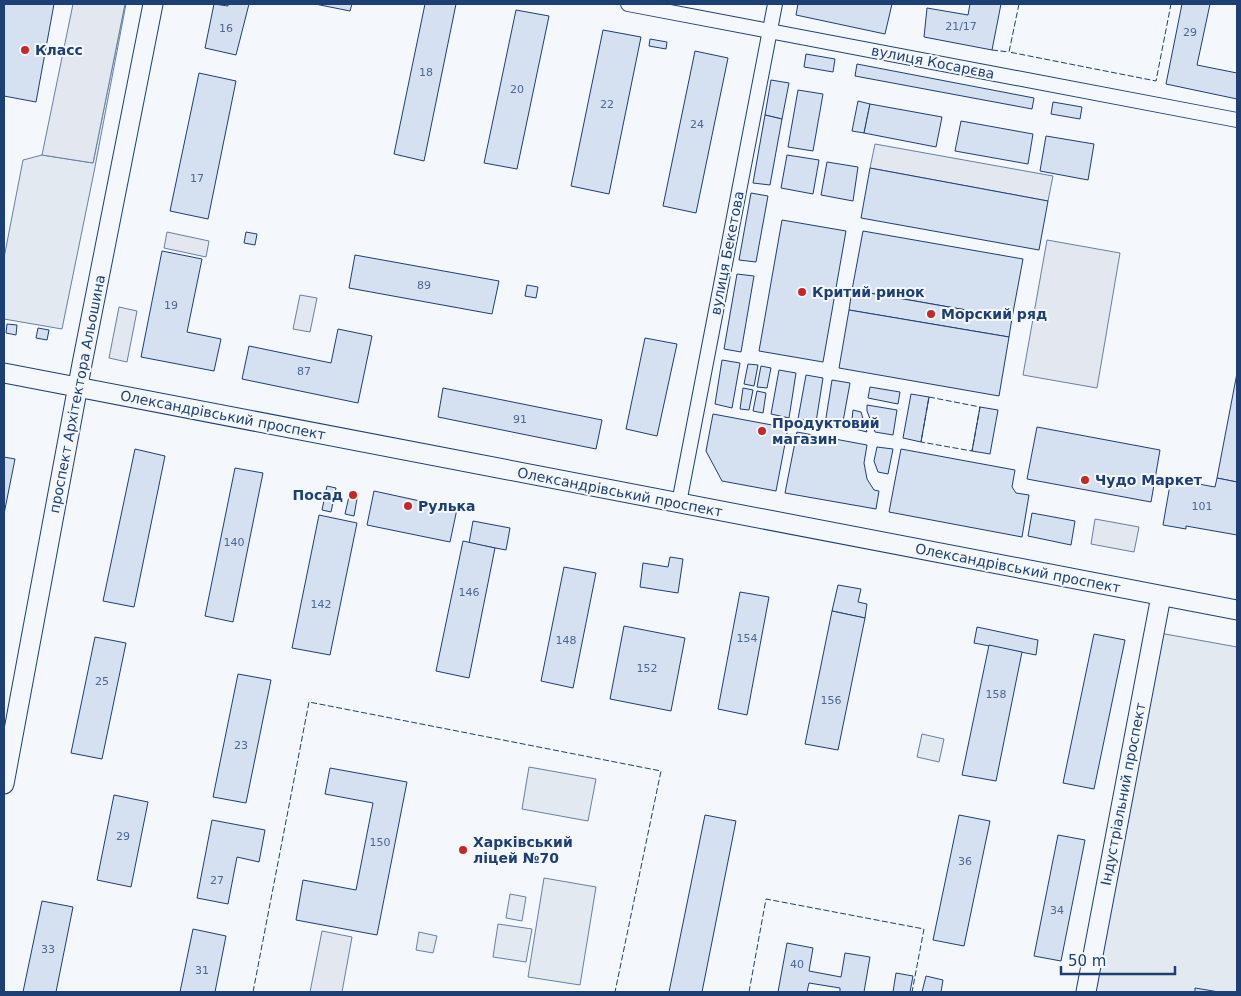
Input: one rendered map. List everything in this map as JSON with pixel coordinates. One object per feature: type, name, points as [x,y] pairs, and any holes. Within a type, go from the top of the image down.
[{"type":"main road","name":"проспект Архітектора Альошина","points":[[4,784],[78,387],[153,4]]},
{"type":"main road","name":"Олександрівський проспект","points":[[4,372],[1237,610]]},
{"type":"main road","name":"Індустріальний проспект","points":[[1086,992],[1161,596]]},
{"type":"street","name":"вулиця Косарєва","points":[[628,4],[1237,120]]},
{"type":"street","name":"вулиця Бекетова","points":[[679,503],[775,4]]},
{"type":"shaded area","points":[[73,4],[125,4],[93,163],[42,155]]},
{"type":"shaded area","points":[[125,4],[94,172],[62,329],[4,319],[4,258],[23,160],[42,155],[93,163]]},
{"type":"shaded area","points":[[875,144],[1053,176],[1048,201],[870,168]]},
{"type":"shaded area","points":[[167,232],[209,241],[206,257],[164,248]]},
{"type":"shaded area","points":[[1047,240],[1120,253],[1097,388],[1023,375]]},
{"type":"shaded area","points":[[300,295],[317,298],[310,332],[293,329]]},
{"type":"shaded area","points":[[119,307],[137,311],[127,362],[109,358]]},
{"type":"shaded area","points":[[1095,519],[1139,527],[1134,552],[1091,544]]},
{"type":"shaded area","points":[[1154,632],[1237,647],[1237,992],[1086,992]]},
{"type":"shaded area","points":[[922,734],[944,739],[939,762],[917,757]]},
{"type":"shaded area","points":[[529,767],[596,779],[588,821],[522,809]]},
{"type":"shaded area","points":[[544,878],[596,887],[580,985],[528,977]]},
{"type":"shaded area","points":[[510,894],[526,897],[522,921],[506,918]]},
{"type":"shaded area","points":[[498,924],[532,929],[526,962],[493,957]]},
{"type":"shaded area","points":[[322,931],[352,937],[342,992],[310,992]]},
{"type":"shaded area","points":[[419,932],[437,936],[433,953],[416,950]]},
{"type":"building","name":"Класс","points":[[4,4],[54,4],[36,102],[4,96]]},
{"type":"building","points":[[214,4],[228,6],[228,4],[249,4],[236,55],[205,48]]},
{"type":"building","points":[[315,4],[352,4],[350,11]]},
{"type":"building","points":[[425,4],[456,4],[424,161],[394,154]]},
{"type":"building","points":[[798,4],[892,4],[885,34],[796,15]]},
{"type":"building","points":[[970,4],[1001,4],[992,50],[924,37],[927,8],[968,15]]},
{"type":"building","points":[[1182,4],[1210,4],[1197,65],[1237,73],[1237,99],[1166,84]]},
{"type":"building","points":[[516,10],[549,16],[517,169],[484,163]]},
{"type":"building","points":[[603,30],[641,37],[609,194],[571,186]]},
{"type":"building","points":[[650,39],[667,42],[666,49],[649,46]]},
{"type":"building","points":[[695,51],[728,58],[696,213],[663,206]]},
{"type":"building","points":[[806,54],[835,59],[833,72],[804,67]]},
{"type":"building","points":[[857,64],[1034,98],[1032,109],[855,76]]},
{"type":"building","points":[[199,73],[236,81],[208,219],[170,211]]},
{"type":"building","points":[[771,80],[789,83],[782,119],[765,115]]},
{"type":"building","points":[[798,90],[823,94],[813,151],[788,147]]},
{"type":"building","points":[[858,101],[870,104],[864,133],[852,131]]},
{"type":"building","points":[[1053,102],[1082,107],[1080,119],[1051,114]]},
{"type":"building","points":[[870,104],[942,117],[936,147],[864,133]]},
{"type":"building","points":[[765,115],[782,119],[770,185],[753,183]]},
{"type":"building","points":[[961,121],[1033,134],[1028,164],[955,151]]},
{"type":"building","points":[[1046,136],[1094,144],[1088,180],[1040,171]]},
{"type":"building","points":[[787,155],[819,160],[813,194],[781,188]]},
{"type":"building","points":[[827,162],[858,167],[853,201],[821,195]]},
{"type":"building","points":[[870,168],[1048,201],[1039,250],[861,218]]},
{"type":"building","points":[[751,193],[768,196],[756,262],[739,260]]},
{"type":"building","name":"Критий ринок","points":[[782,220],[846,231],[823,362],[759,351]]},
{"type":"building","points":[[863,231],[1023,259],[1012,318],[852,290]]},
{"type":"building","points":[[246,232],[257,234],[255,245],[244,243]]},
{"type":"building","points":[[162,251],[202,259],[187,332],[221,339],[214,371],[141,357]]},
{"type":"building","points":[[355,255],[499,281],[492,314],[349,288]]},
{"type":"building","points":[[737,274],[754,276],[741,352],[724,349]]},
{"type":"building","points":[[527,285],[538,287],[536,298],[525,296]]},
{"type":"building","name":"Морский ряд","points":[[852,290],[1012,318],[1009,337],[849,310]]},
{"type":"building","points":[[849,310],[1009,337],[999,396],[839,368]]},
{"type":"building","points":[[7,324],[17,325],[16,335],[6,333]]},
{"type":"building","points":[[38,328],[49,330],[47,340],[36,338]]},
{"type":"building","points":[[338,329],[372,336],[358,403],[242,379],[249,346],[331,363]]},
{"type":"building","points":[[645,338],[677,344],[657,436],[626,429]]},
{"type":"building","points":[[722,360],[740,363],[732,408],[715,404]]},
{"type":"building","points":[[748,364],[758,365],[754,386],[744,384]]},
{"type":"building","points":[[761,366],[771,368],[767,388],[757,387]]},
{"type":"building","points":[[779,370],[796,373],[789,418],[771,414]]},
{"type":"building","points":[[1237,373],[1237,482],[1217,478]]},
{"type":"building","points":[[806,375],[823,378],[816,422],[798,419]]},
{"type":"building","points":[[832,380],[850,383],[842,427],[825,424]]},
{"type":"building","points":[[870,387],[900,392],[898,404],[868,398]]},
{"type":"building","points":[[443,388],[602,420],[596,449],[438,417]]},
{"type":"building","points":[[743,388],[753,390],[749,410],[740,409]]},
{"type":"building","points":[[757,391],[766,393],[763,413],[753,411]]},
{"type":"building","points":[[911,394],[929,397],[921,442],[903,438]]},
{"type":"building","points":[[867,405],[897,410],[893,435],[875,432],[867,411]]},
{"type":"building","points":[[980,407],[998,410],[990,454],[972,451]]},
{"type":"building","points":[[853,410],[861,412],[867,432],[851,428]]},
{"type":"building","points":[[713,414],[788,428],[776,491],[722,481],[706,451]]},
{"type":"building","points":[[1037,427],[1160,450],[1151,502],[1027,479]]},
{"type":"building","points":[[797,432],[867,445],[864,463],[867,479],[874,490],[879,491],[876,509],[785,493]]},
{"type":"building","points":[[877,447],[893,449],[888,474],[878,472],[874,461]]},
{"type":"building","points":[[135,449],[165,456],[134,607],[103,601]]},
{"type":"building","points":[[901,449],[1015,470],[1012,487],[1016,493],[1029,495],[1022,537],[889,512]]},
{"type":"building","points":[[4,457],[15,459],[4,514]]},
{"type":"building","points":[[235,468],[263,473],[233,622],[205,616]]},
{"type":"building","points":[[1217,478],[1237,482],[1237,535],[1186,526],[1186,529],[1163,525],[1171,479],[1215,487]]},
{"type":"building","points":[[327,486],[336,488],[331,512],[322,510]]},
{"type":"building","points":[[374,491],[457,509],[450,542],[367,525]]},
{"type":"building","points":[[350,492],[358,493],[354,516],[345,514]]},
{"type":"building","points":[[1032,513],[1075,521],[1071,545],[1028,536]]},
{"type":"building","points":[[319,515],[357,523],[330,655],[292,648]]},
{"type":"building","points":[[473,521],[510,528],[506,550],[469,543]]},
{"type":"building","points":[[463,541],[495,548],[469,678],[436,671]]},
{"type":"building","points":[[670,557],[683,559],[678,593],[640,587],[643,563],[668,567]]},
{"type":"building","points":[[564,567],[596,573],[573,688],[541,681]]},
{"type":"building","points":[[838,585],[861,589],[858,602],[867,604],[865,618],[832,611]]},
{"type":"building","points":[[740,592],[769,597],[747,715],[718,709]]},
{"type":"building","points":[[832,611],[865,618],[838,750],[805,744]]},
{"type":"building","points":[[624,626],[685,638],[671,711],[610,699]]},
{"type":"building","points":[[977,627],[1038,640],[1036,655],[974,643]]},
{"type":"building","points":[[1094,634],[1125,640],[1094,789],[1063,783]]},
{"type":"building","points":[[95,637],[126,643],[102,759],[71,753]]},
{"type":"building","points":[[989,645],[1022,652],[996,781],[962,775]]},
{"type":"building","points":[[238,674],[271,680],[246,803],[213,797]]},
{"type":"building","points":[[330,768],[407,782],[377,935],[296,920],[303,880],[356,890],[373,803],[325,794]]},
{"type":"building","points":[[114,795],[148,802],[131,887],[97,880]]},
{"type":"building","points":[[705,815],[736,821],[702,992],[669,992]]},
{"type":"building","points":[[959,815],[990,821],[964,946],[933,940]]},
{"type":"building","points":[[212,820],[265,830],[259,862],[237,857],[228,904],[197,898]]},
{"type":"building","points":[[1058,835],[1085,840],[1061,961],[1034,956]]},
{"type":"building","points":[[42,901],[73,907],[56,992],[23,992]]},
{"type":"building","points":[[193,929],[226,936],[215,992],[180,992]]},
{"type":"building","points":[[787,943],[813,948],[809,971],[841,977],[845,953],[870,957],[864,992],[840,992],[840,988],[809,983],[807,992],[778,992]]},
{"type":"building","points":[[896,973],[913,976],[910,992],[893,992]]},
{"type":"building","points":[[926,976],[943,980],[941,992],[922,992]]},
{"type":"building","points":[[1195,988],[1219,992],[1195,992]]},
{"type":"fence","points":[[1019,4],[1009,52],[1156,81],[1171,4]]},
{"type":"fence","points":[[992,50],[1009,52]]},
{"type":"fence","points":[[929,397],[980,407],[972,451],[921,442],[929,397]]},
{"type":"fence","points":[[253,992],[309,702],[661,771],[615,992]]},
{"type":"fence","points":[[749,992],[766,899],[924,929],[912,992]]},
{"type":"place","name":"Класс","points":[[25,50]]},
{"type":"place","name":"Критий ринок","points":[[802,292]]},
{"type":"place","name":"Морский ряд","points":[[931,314]]},
{"type":"place","name":"Продуктовий магазин","points":[[762,431]]},
{"type":"place","name":"Чудо Маркет","points":[[1085,480]]},
{"type":"place","name":"Посад","points":[[353,495]]},
{"type":"place","name":"Рулька","points":[[408,506]]},
{"type":"place","name":"Харківський ліцей №70","points":[[463,850]]}]
